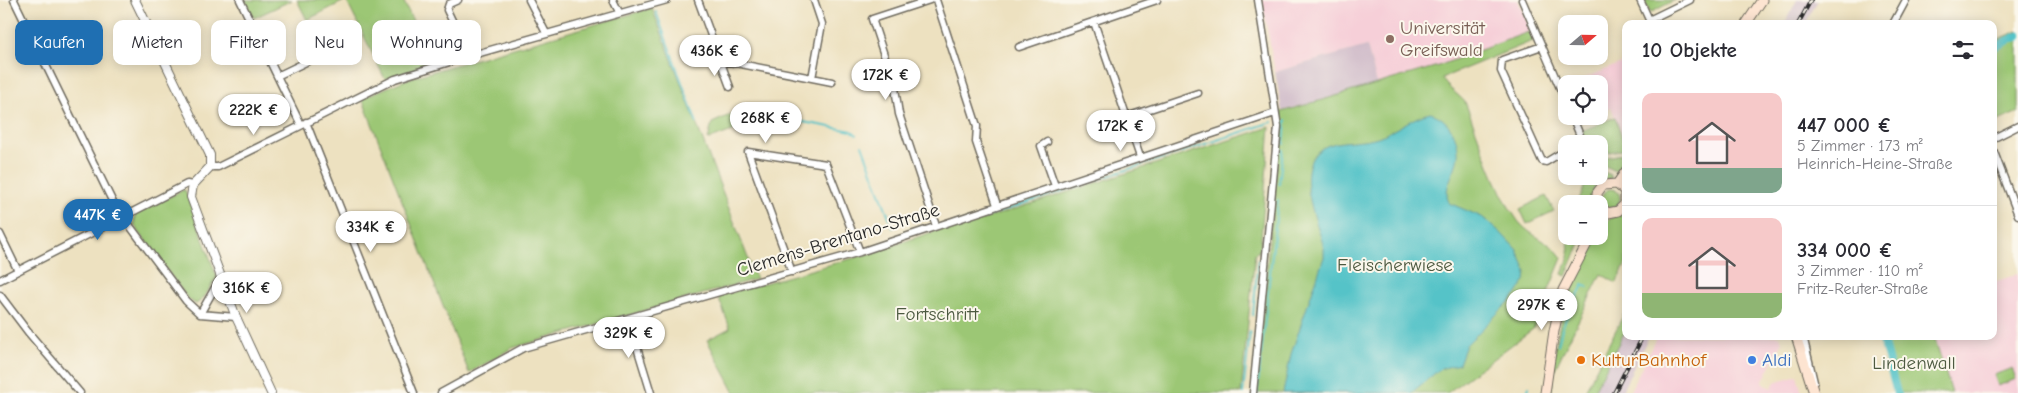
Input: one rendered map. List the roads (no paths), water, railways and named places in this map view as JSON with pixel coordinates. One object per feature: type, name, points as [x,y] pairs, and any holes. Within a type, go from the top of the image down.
[{"type":"main road","points":[[1749,20],[1762,0]]},
{"type":"main road","points":[[1617,184],[1622,177]]},
{"type":"main road","points":[[1597,195],[1599,188],[1608,183],[1617,184],[1622,189]]},
{"type":"main road","points":[[1608,209],[1618,212],[1622,208]]},
{"type":"main road","points":[[1545,393],[1554,331],[1564,290],[1586,245]]},
{"type":"main road","points":[[1797,340],[1815,393]]},
{"type":"street","points":[[14,0],[120,217],[127,222],[186,301],[200,314],[236,317]]},
{"type":"street","points":[[135,0],[210,155],[210,167],[193,185],[191,197],[236,317],[271,393]]},
{"type":"street","points":[[240,0],[277,76],[304,124],[414,393]]},
{"type":"street","points":[[451,20],[446,10],[449,4],[458,0]]},
{"type":"street","points":[[530,0],[546,33]]},
{"type":"street","points":[[614,0],[620,12]]},
{"type":"street","points":[[481,52],[667,0]]},
{"type":"street","points":[[698,0],[730,87]]},
{"type":"street","points":[[812,78],[822,24],[814,0]]},
{"type":"street","points":[[930,0],[872,19],[895,88],[899,114],[936,226]]},
{"type":"street","points":[[936,0],[977,126],[976,142],[997,205]]},
{"type":"street","points":[[1019,47],[1157,0]]},
{"type":"street","points":[[1253,393],[1276,166],[1278,127],[1258,0]]},
{"type":"street","points":[[1522,0],[1558,83]]},
{"type":"street","points":[[1640,0],[1649,20]]},
{"type":"street","points":[[1654,20],[1690,0]]},
{"type":"street","points":[[1895,20],[1906,0]]},
{"type":"street","points":[[1094,22],[1140,157]]},
{"type":"street","points":[[1542,46],[1505,58],[1501,63],[1501,71],[1542,161],[1546,162],[1558,155]]},
{"type":"street","points":[[720,60],[832,82]]},
{"type":"street","points":[[277,76],[303,65]]},
{"type":"street","points":[[210,167],[218,167],[385,83],[441,65]]},
{"type":"street","points":[[1126,116],[1198,93]]},
{"type":"street","name":"Clemens-Brentano-Straße","points":[[441,393],[513,352],[860,252],[1276,112]]},
{"type":"street","points":[[1997,136],[2018,126]]},
{"type":"street","points":[[1047,142],[1041,146],[1055,186]]},
{"type":"street","points":[[792,272],[748,152],[826,164],[860,252]]},
{"type":"street","points":[[1997,160],[2018,215]]},
{"type":"street","points":[[0,280],[187,184],[193,185]]},
{"type":"street","points":[[0,234],[18,271]]},
{"type":"street","points":[[200,314],[220,277]]},
{"type":"street","points":[[0,295],[80,393]]},
{"type":"street","points":[[628,318],[651,393]]},
{"type":"street","points":[[1804,340],[1812,367],[1815,393]]},
{"type":"water","points":[[1430,113],[1447,123],[1457,141],[1457,162],[1448,186],[1449,203],[1482,217],[1500,232],[1517,250],[1526,271],[1525,281],[1516,295],[1466,345],[1459,364],[1440,369],[1411,393],[1283,393],[1291,354],[1324,257],[1324,248],[1309,192],[1308,177],[1310,163],[1317,153],[1329,145],[1378,137]]},
{"type":"waterway","points":[[656,12],[697,123]]},
{"type":"waterway","points":[[1997,46],[2018,36]]},
{"type":"waterway","points":[[754,113],[852,131],[857,135]]},
{"type":"waterway","points":[[1284,144],[1286,120]]},
{"type":"waterway","points":[[977,219],[1272,122]]},
{"type":"waterway","points":[[862,145],[893,228]]},
{"type":"waterway","points":[[1279,184],[1283,150]]},
{"type":"waterway","points":[[1257,393],[1278,200]]},
{"type":"waterway","points":[[1253,315],[1258,260]]},
{"type":"waterway","points":[[1558,345],[1563,325],[1583,285],[1588,287]]},
{"type":"waterway","points":[[1243,393],[1250,331]]},
{"type":"waterway","points":[[1883,340],[1897,393]]},
{"type":"waterway","points":[[1527,393],[1529,387]]},
{"type":"railway","points":[[1800,20],[1811,0]]},
{"type":"railway","points":[[1614,393],[1641,340]]},
{"type":"place","name":"Universität Greifswald","points":[[1390,39]]},
{"type":"place","name":"KulturBahnhof","points":[[1581,360]]},
{"type":"place","name":"Aldi","points":[[1752,360]]},
{"type":"park label","name":"Fleischerwiese","points":[[1395,265]]},
{"type":"park label","name":"Fortschritt","points":[[937,314]]},
{"type":"park label","name":"Lindenwall","points":[[1914,363]]}]
